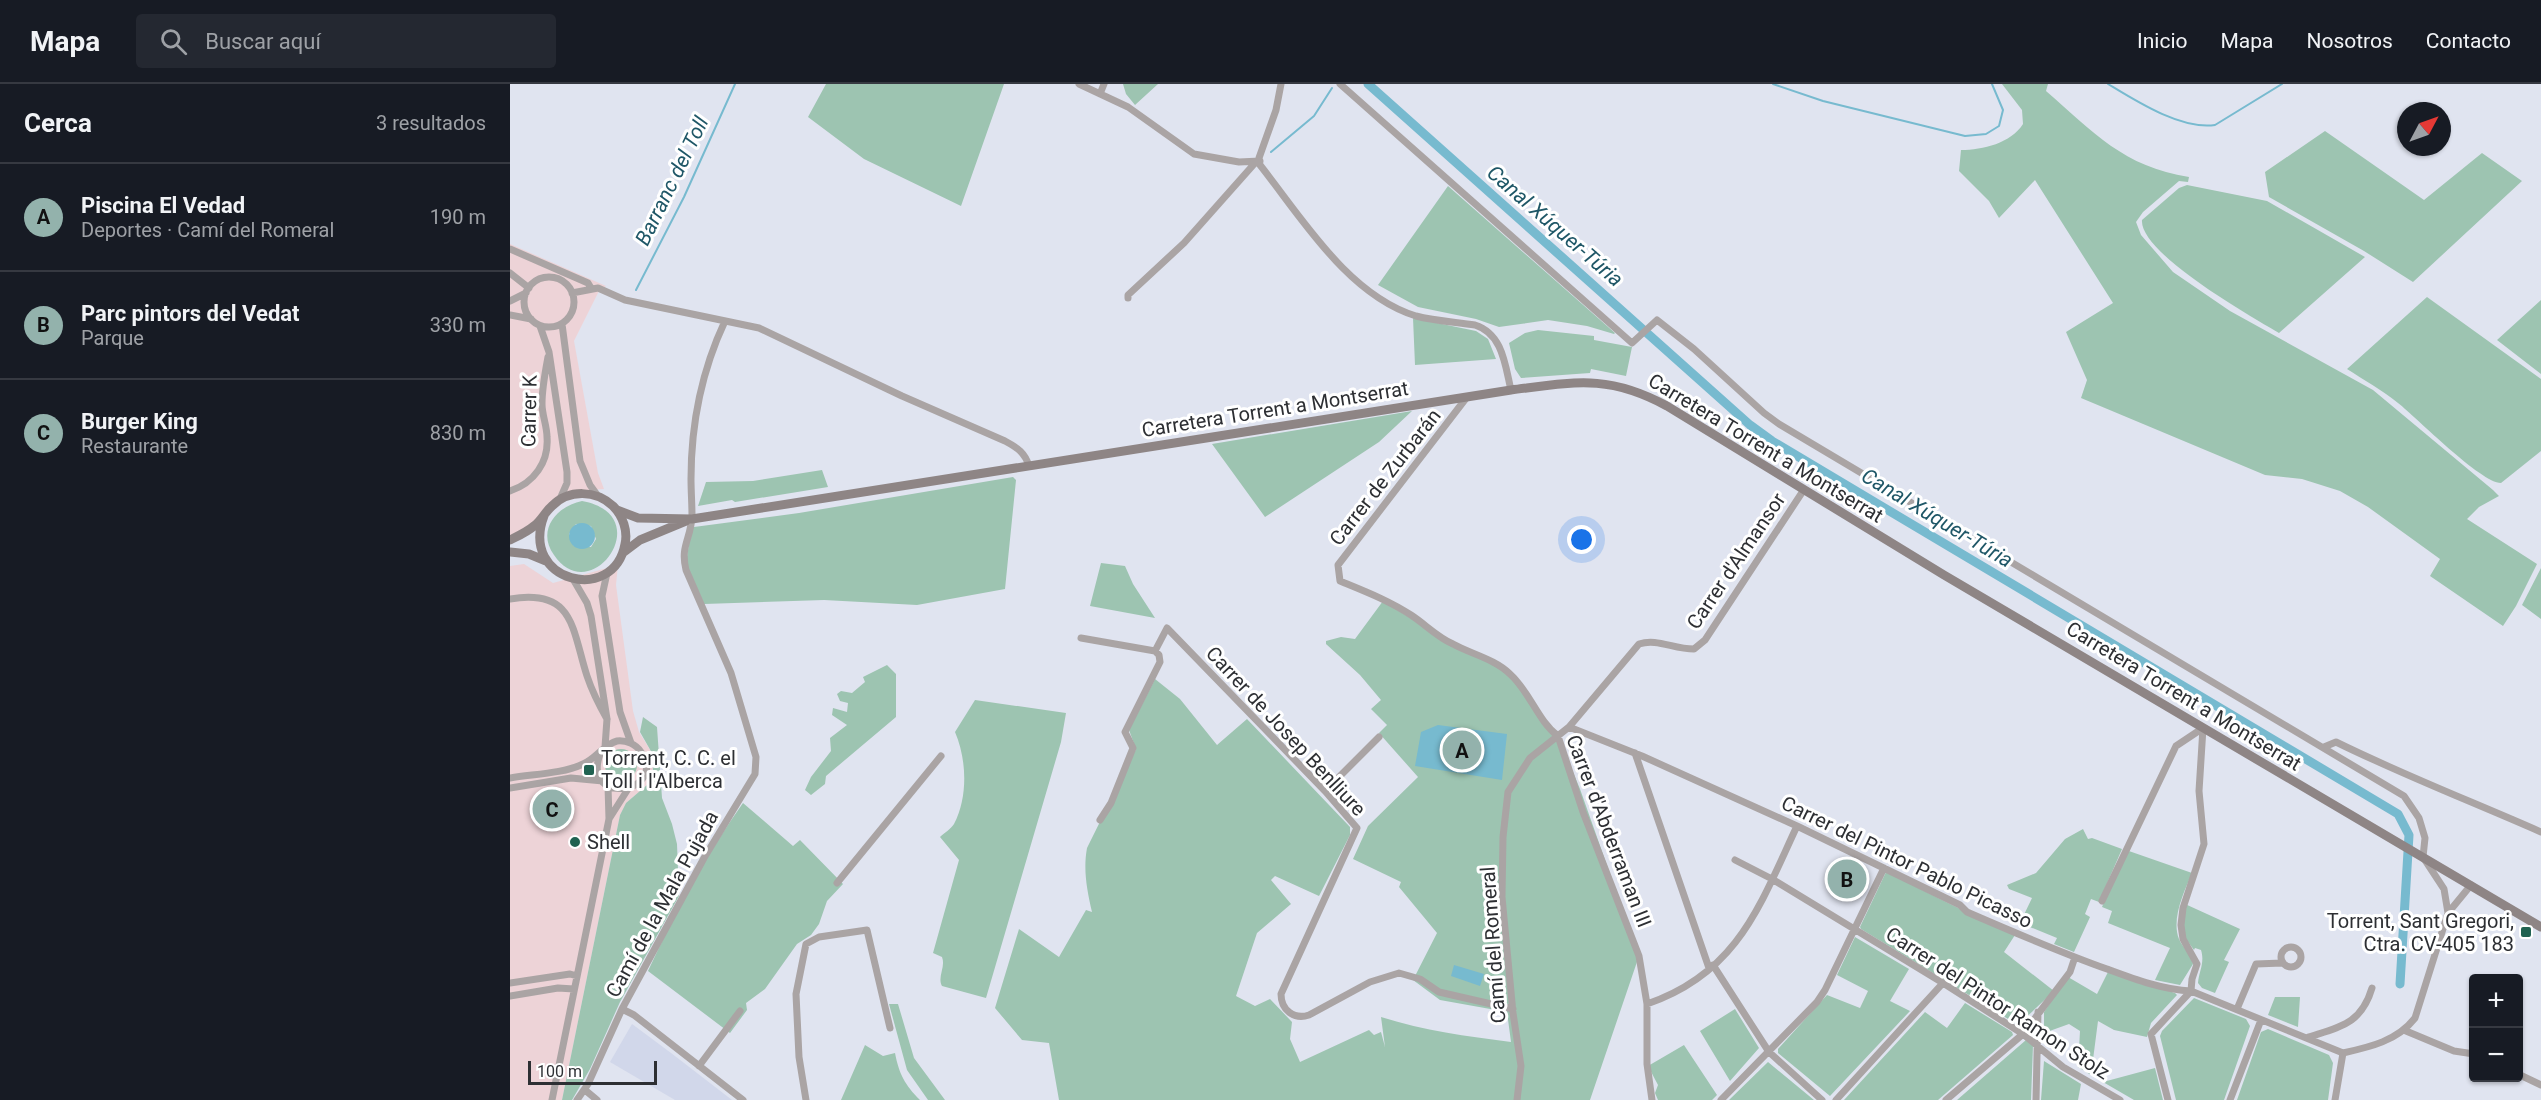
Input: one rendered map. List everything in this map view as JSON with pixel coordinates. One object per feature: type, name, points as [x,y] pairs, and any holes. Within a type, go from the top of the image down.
[{"type":"main road","name":"Carretera Torrent a Montserrat","points":[[692,519],[1511,390],[1579,381],[1608,383],[1629,388],[1667,406],[1803,490],[2541,927]]},
{"type":"main road","points":[[510,540],[535,526],[560,499],[579,493],[598,496],[617,510],[638,518],[692,519]]},
{"type":"main road","points":[[510,552],[529,554],[546,561],[562,575],[573,579],[591,579],[607,573],[620,560],[624,552],[626,530],[617,510]]},
{"type":"main road","points":[[544,516],[539,539],[546,561]]},
{"type":"main road","points":[[624,552],[639,540],[692,519]]},
{"type":"street","points":[[1079,84],[1128,107],[1194,154],[1257,162],[1351,277],[1375,294],[1416,316],[1475,325],[1491,334],[1500,347],[1511,390]]},
{"type":"street","points":[[1100,94],[1104,84]]},
{"type":"street","points":[[1128,298],[1128,295],[1184,243],[1257,162],[1276,110],[1281,84]]},
{"type":"street","points":[[1340,84],[1632,343],[1657,320],[1694,349],[1779,424],[2392,788],[2410,802],[2419,818],[2425,838],[2421,856],[2444,890],[2448,914]]},
{"type":"street","points":[[510,249],[588,283],[591,288]]},
{"type":"street","points":[[510,273],[527,290]]},
{"type":"street","points":[[510,301],[541,278],[550,277],[568,286],[574,302],[572,313],[562,324],[540,326],[531,319],[525,309],[527,290]]},
{"type":"street","points":[[572,293],[598,288],[625,300],[759,328],[778,335],[902,396],[1005,441],[1024,454],[1029,466]]},
{"type":"street","points":[[510,315],[531,319]]},
{"type":"street","name":"Camí de la Mala Pujada","points":[[577,1100],[585,1090],[622,1009],[704,858],[755,774],[756,757],[731,673],[686,570],[682,554],[692,519],[692,451],[700,395],[706,367],[725,321]]},
{"type":"street","points":[[562,324],[580,461],[590,485],[598,496]]},
{"type":"street","points":[[540,326],[549,352],[567,472],[567,483],[560,499]]},
{"type":"street","name":"Carrer K","points":[[510,490],[526,483],[540,470],[546,453],[547,438],[542,399],[549,352]]},
{"type":"street","name":"Carrer de Zurbarán","points":[[1340,581],[1338,565],[1467,397]]},
{"type":"street","name":"Carrer d'Almansor","points":[[1557,736],[1569,726],[1639,644],[1653,641],[1679,649],[1694,649],[1705,640],[1803,490]]},
{"type":"street","points":[[607,573],[602,596],[620,712],[631,743],[642,753],[646,767],[640,781],[628,789],[609,819]]},
{"type":"street","points":[[573,579],[587,603],[591,616],[607,719],[605,747]]},
{"type":"street","name":"Carrer d'Abderraman III","points":[[1340,581],[1377,596],[1452,644],[1509,672],[1528,692],[1547,728],[1557,736],[1583,812],[1639,956],[1647,1004],[1647,1064],[1652,1100]]},
{"type":"street","points":[[510,599],[537,597],[557,605],[566,613],[574,628],[587,678],[607,719]]},
{"type":"street","name":"Carrer de Josep Benlliure","points":[[1155,651],[1167,628],[1358,828],[1281,994],[1281,1001],[1290,1014],[1301,1018],[1370,982],[1399,973],[1420,979],[1439,992],[1513,1010]]},
{"type":"street","points":[[1081,638],[1155,651],[1160,662],[1125,732],[1134,748],[1111,803],[1100,820]]},
{"type":"street","name":"Carrer del Pintor Pablo Picasso","points":[[1569,726],[1797,826],[1960,905],[1967,912],[2075,957],[2175,990],[2191,991],[2237,1008],[2343,1053]]},
{"type":"street","points":[[2102,901],[2171,754],[2176,746],[2203,728]]},
{"type":"street","points":[[2168,1100],[2151,1034],[2191,991],[2197,964],[2183,939],[2181,925],[2183,908],[2204,844],[2199,791],[2203,728]]},
{"type":"street","name":"Camí del Romeral","points":[[1517,1100],[1521,1066],[1502,897],[1505,806],[1508,792],[1530,758],[1557,736]]},
{"type":"street","points":[[1325,791],[1379,737]]},
{"type":"street","points":[[510,778],[570,769],[584,764],[600,754],[605,747],[618,741],[631,743]]},
{"type":"street","points":[[2324,747],[2336,742],[2385,766],[2541,832]]},
{"type":"street","points":[[1635,753],[1711,966],[1769,1052],[1822,1100]]},
{"type":"street","points":[[600,754],[597,768],[606,783],[614,789],[628,789]]},
{"type":"street","points":[[837,883],[941,756]]},
{"type":"street","points":[[510,788],[571,778],[606,783]]},
{"type":"street","points":[[552,1100],[609,819],[606,783]]},
{"type":"street","points":[[1647,1004],[1675,994],[1711,966],[1742,936],[1797,826]]},
{"type":"street","name":"Carrer del Pintor Ramon Stolz","points":[[1735,860],[1772,879],[1853,931],[1943,983],[2024,1034],[2063,1067],[2120,1100]]},
{"type":"street","points":[[1721,1100],[1817,1002],[1884,868]]},
{"type":"street","points":[[2335,1100],[2343,1053],[2368,1047],[2406,1030],[2415,1018],[2448,914],[2471,885]]},
{"type":"street","points":[[806,1100],[799,1058],[796,994],[806,944],[819,937],[867,930],[890,1028]]},
{"type":"street","points":[[1946,1100],[2024,1034],[2038,1012],[2070,972],[2075,957]]},
{"type":"street","points":[[2237,1008],[2256,964],[2282,963]]},
{"type":"street","points":[[510,983],[570,974],[577,976]]},
{"type":"street","points":[[1836,1100],[1943,983]]},
{"type":"street","points":[[510,996],[558,988],[574,989]]},
{"type":"street","points":[[2306,1038],[2343,1025],[2362,1012],[2372,988]]},
{"type":"street","points":[[622,1009],[743,1100]]},
{"type":"street","points":[[699,1066],[740,1011]]},
{"type":"street","points":[[2036,1100],[2038,1012]]},
{"type":"street","points":[[2230,1100],[2261,1020]]},
{"type":"street","points":[[2406,1030],[2454,1051],[2469,1053]]},
{"type":"street","points":[[2523,1076],[2541,1085]]},
{"type":"street","points":[[585,1090],[597,1100]]},
{"type":"shaded area","points":[[510,244],[606,286],[599,291],[574,341],[598,473],[604,489],[575,491],[523,531],[510,536]]},
{"type":"shaded area","points":[[524,564],[553,583],[618,565],[616,585],[633,711],[639,732],[652,753],[654,765],[647,785],[626,803],[620,815],[562,1100],[510,1100],[510,566]]},
{"type":"shaded area","points":[[632,1024],[732,1100],[675,1100],[610,1062]]},
{"type":"green space","points":[[826,84],[1004,84],[961,206],[864,159],[808,117]]},
{"type":"green space","points":[[1123,84],[1158,84],[1135,105],[1126,94]]},
{"type":"green space","points":[[2002,84],[2048,84],[2046,91],[2111,146],[2146,165],[2189,177],[2188,182],[2179,181],[2143,212],[2136,222],[2141,235],[2173,272],[2230,311],[2373,390],[2499,496],[2479,507],[2467,519],[2537,564],[2503,626],[2430,576],[2440,559],[2368,507],[2340,491],[2302,479],[2265,475],[2081,398],[2087,380],[2066,332],[2113,303],[2035,180],[1999,218],[1989,201],[1959,171],[1961,150],[1978,149],[2004,141],[2018,131],[2023,124],[2022,110]]},
{"type":"green space","points":[[2325,131],[2424,200],[2482,153],[2522,181],[2413,282],[2269,197],[2265,172]]},
{"type":"green space","points":[[2187,185],[2267,201],[2365,257],[2279,333],[2199,283],[2158,249],[2146,234],[2142,220],[2179,188]]},
{"type":"green space","points":[[1448,186],[1615,333],[1548,320],[1499,327],[1476,319],[1418,307],[1378,285]]},
{"type":"green space","points":[[2427,297],[2541,379],[2541,451],[2501,483],[2479,473],[2398,403],[2347,369]]},
{"type":"green space","points":[[2541,300],[2541,374],[2497,340]]},
{"type":"green space","points":[[1413,318],[1476,331],[1488,339],[1496,359],[1415,365]]},
{"type":"green space","points":[[1538,330],[1594,336],[1594,340],[1632,347],[1626,376],[1591,369],[1590,373],[1521,378],[1515,369],[1509,343],[1525,333]]},
{"type":"green space","points":[[1412,411],[1379,442],[1265,517],[1212,444]]},
{"type":"green space","points":[[822,470],[828,487],[698,506],[706,482],[753,481]]},
{"type":"green space","points":[[1013,477],[1016,480],[1005,589],[917,605],[824,600],[704,604],[686,563],[691,531],[694,527],[799,513]]},
{"type":"green space","points":[[582,501],[604,510],[615,523],[617,539],[611,554],[599,566],[585,572],[569,569],[554,555],[547,537],[552,520],[573,504]],"holes":[[[576,524],[591,526],[596,539],[591,547],[574,546],[569,534]]]},
{"type":"green space","points":[[1101,563],[1125,566],[1133,584],[1155,618],[1090,606]]},
{"type":"green space","points":[[2541,568],[2541,619],[2522,605]]},
{"type":"green space","points":[[1383,601],[1452,644],[1509,672],[1558,736],[1580,789],[1639,956],[1590,1100],[1059,1100],[1049,1043],[1022,1040],[995,1008],[1019,929],[1059,957],[1086,910],[1092,912],[1087,888],[1087,848],[1136,749],[1129,730],[1155,679],[1180,699],[1217,745],[1247,719],[1350,827],[1350,835],[1319,896],[1275,876],[1271,880],[1291,904],[1257,933],[1236,996],[1255,1006],[1270,999],[1292,1022],[1290,1039],[1300,1062],[1369,1030],[1374,1035],[1381,1032],[1385,1047],[1381,1017],[1430,1029],[1511,1042],[1507,1012],[1440,1000],[1413,980],[1437,933],[1399,887],[1401,882],[1353,859],[1368,826],[1418,777],[1379,733],[1387,725],[1371,709],[1381,700],[1360,675],[1326,644],[1326,641],[1341,637],[1355,639]]},
{"type":"green space","points":[[887,665],[896,674],[896,717],[826,776],[825,784],[811,795],[805,790],[811,777],[831,751],[830,738],[847,725],[832,715],[833,708],[847,712],[848,703],[840,701],[837,694],[841,691],[852,693],[865,682],[863,677]]},
{"type":"green space","points":[[975,700],[1066,713],[1061,742],[986,998],[942,986],[940,979],[942,957],[933,953],[959,860],[940,837],[954,824],[964,790],[964,766],[955,732]]},
{"type":"green space","points":[[643,717],[657,727],[662,798],[677,844],[679,896],[620,1002],[590,1069],[572,1100],[562,1100],[620,815],[626,803],[647,785],[653,771],[652,753],[640,732]]},
{"type":"green space","points":[[621,749],[633,753],[637,765],[633,777],[621,781],[609,777],[605,765],[609,753]]},
{"type":"green space","points":[[743,803],[793,846],[800,840],[843,884],[827,901],[819,924],[811,935],[797,944],[765,989],[746,1003],[747,1010],[730,1033],[648,971],[692,885],[716,843]]},
{"type":"green space","points":[[2083,829],[2088,839],[2092,838],[2122,849],[2099,902],[2091,899],[2085,914],[2090,917],[2074,952],[2054,944],[2057,938],[2020,923],[2032,898],[2009,889],[2007,885],[2036,873],[2065,839]]},
{"type":"green space","points":[[2126,850],[2192,873],[2177,914],[2177,931],[2193,964],[2180,985],[2155,980],[2170,948],[2108,923],[2112,911],[2102,907]]},
{"type":"green space","points":[[1886,872],[2015,935],[2004,952],[2054,991],[2018,1025],[1861,929]]},
{"type":"green space","points":[[2185,904],[2240,929],[2224,960],[2229,962],[2215,993],[2202,988],[2198,983],[2202,955],[2201,950],[2195,948],[2194,950],[2183,935]]},
{"type":"green space","points":[[1855,937],[1909,969],[1890,1001],[1910,1011],[1830,1096],[1778,1053],[1778,1049],[1827,995],[1860,1008],[1868,991],[1837,975]]},
{"type":"green space","points":[[2108,972],[2177,995],[2151,1023],[2147,1037],[2114,1030],[2098,1021],[2091,1075],[2078,1067],[2080,1031],[2069,1024],[2044,1033],[2044,1012],[2068,977],[2097,994]]},
{"type":"green space","points":[[2275,997],[2300,997],[2298,1027],[2268,1015]]},
{"type":"green space","points":[[2194,998],[2246,1019],[2250,1026],[2224,1100],[2176,1100],[2160,1036],[2162,1031]]},
{"type":"green space","points":[[1965,1003],[2012,1032],[2013,1035],[1938,1100],[1844,1100],[1925,1012],[1947,1028]]},
{"type":"green space","points":[[889,1004],[898,1004],[914,1058],[945,1100],[928,1100],[907,1070]]},
{"type":"green space","points":[[1735,1009],[1759,1048],[1730,1081],[1700,1031]]},
{"type":"green space","points":[[2268,1029],[2329,1055],[2333,1063],[2328,1100],[2237,1100],[2261,1032]]},
{"type":"green space","points":[[2026,1040],[2033,1045],[2031,1100],[1957,1100]]},
{"type":"green space","points":[[865,1045],[883,1056],[895,1053],[903,1079],[920,1100],[841,1100]]},
{"type":"green space","points":[[1684,1045],[1717,1095],[1712,1100],[1658,1100],[1655,1093],[1658,1085],[1648,1066]]},
{"type":"green space","points":[[2044,1061],[2081,1084],[2078,1100],[2041,1100]]},
{"type":"green space","points":[[1768,1062],[1814,1100],[1729,1100]]},
{"type":"green space","points":[[2155,1068],[2163,1100],[2134,1100],[2103,1082]]},
{"type":"water","points":[[582,523],[591,527],[595,536],[591,545],[582,549],[573,545],[569,536],[573,527]]},
{"type":"water","points":[[1438,725],[1507,734],[1502,780],[1415,766],[1421,732]]},
{"type":"water","points":[[1454,965],[1484,974],[1480,986],[1451,976]]},
{"type":"waterway","name":"Barranc del Toll","points":[[636,290],[684,197],[735,84]]},
{"type":"waterway","name":"Canal Xúquer-Túria","points":[[1368,84],[1750,425],[1772,441],[2398,814],[2409,835],[2400,984]]},
{"type":"waterway","points":[[1773,84],[1823,101],[1965,136],[1986,134],[1999,126],[2003,110],[1992,84]]},
{"type":"waterway","points":[[2108,84],[2159,113],[2188,123],[2202,125],[2215,125],[2282,84]]},
{"type":"waterway","points":[[1271,152],[1314,116],[1332,88]]},
{"type":"place","name":"Piscina El Vedad","points":[[1462,750]]},
{"type":"place","name":"Torrent, C. C. el Toll i l'Alberca","points":[[589,770]]},
{"type":"place","name":"Burger King","points":[[552,809]]},
{"type":"place","name":"Shell","points":[[575,842]]},
{"type":"place","name":"Parc pintors del Vedat","points":[[1847,879]]},
{"type":"place","name":"Torrent, Sant Gregori, Ctra. CV-405 183","points":[[2526,932]]}]
